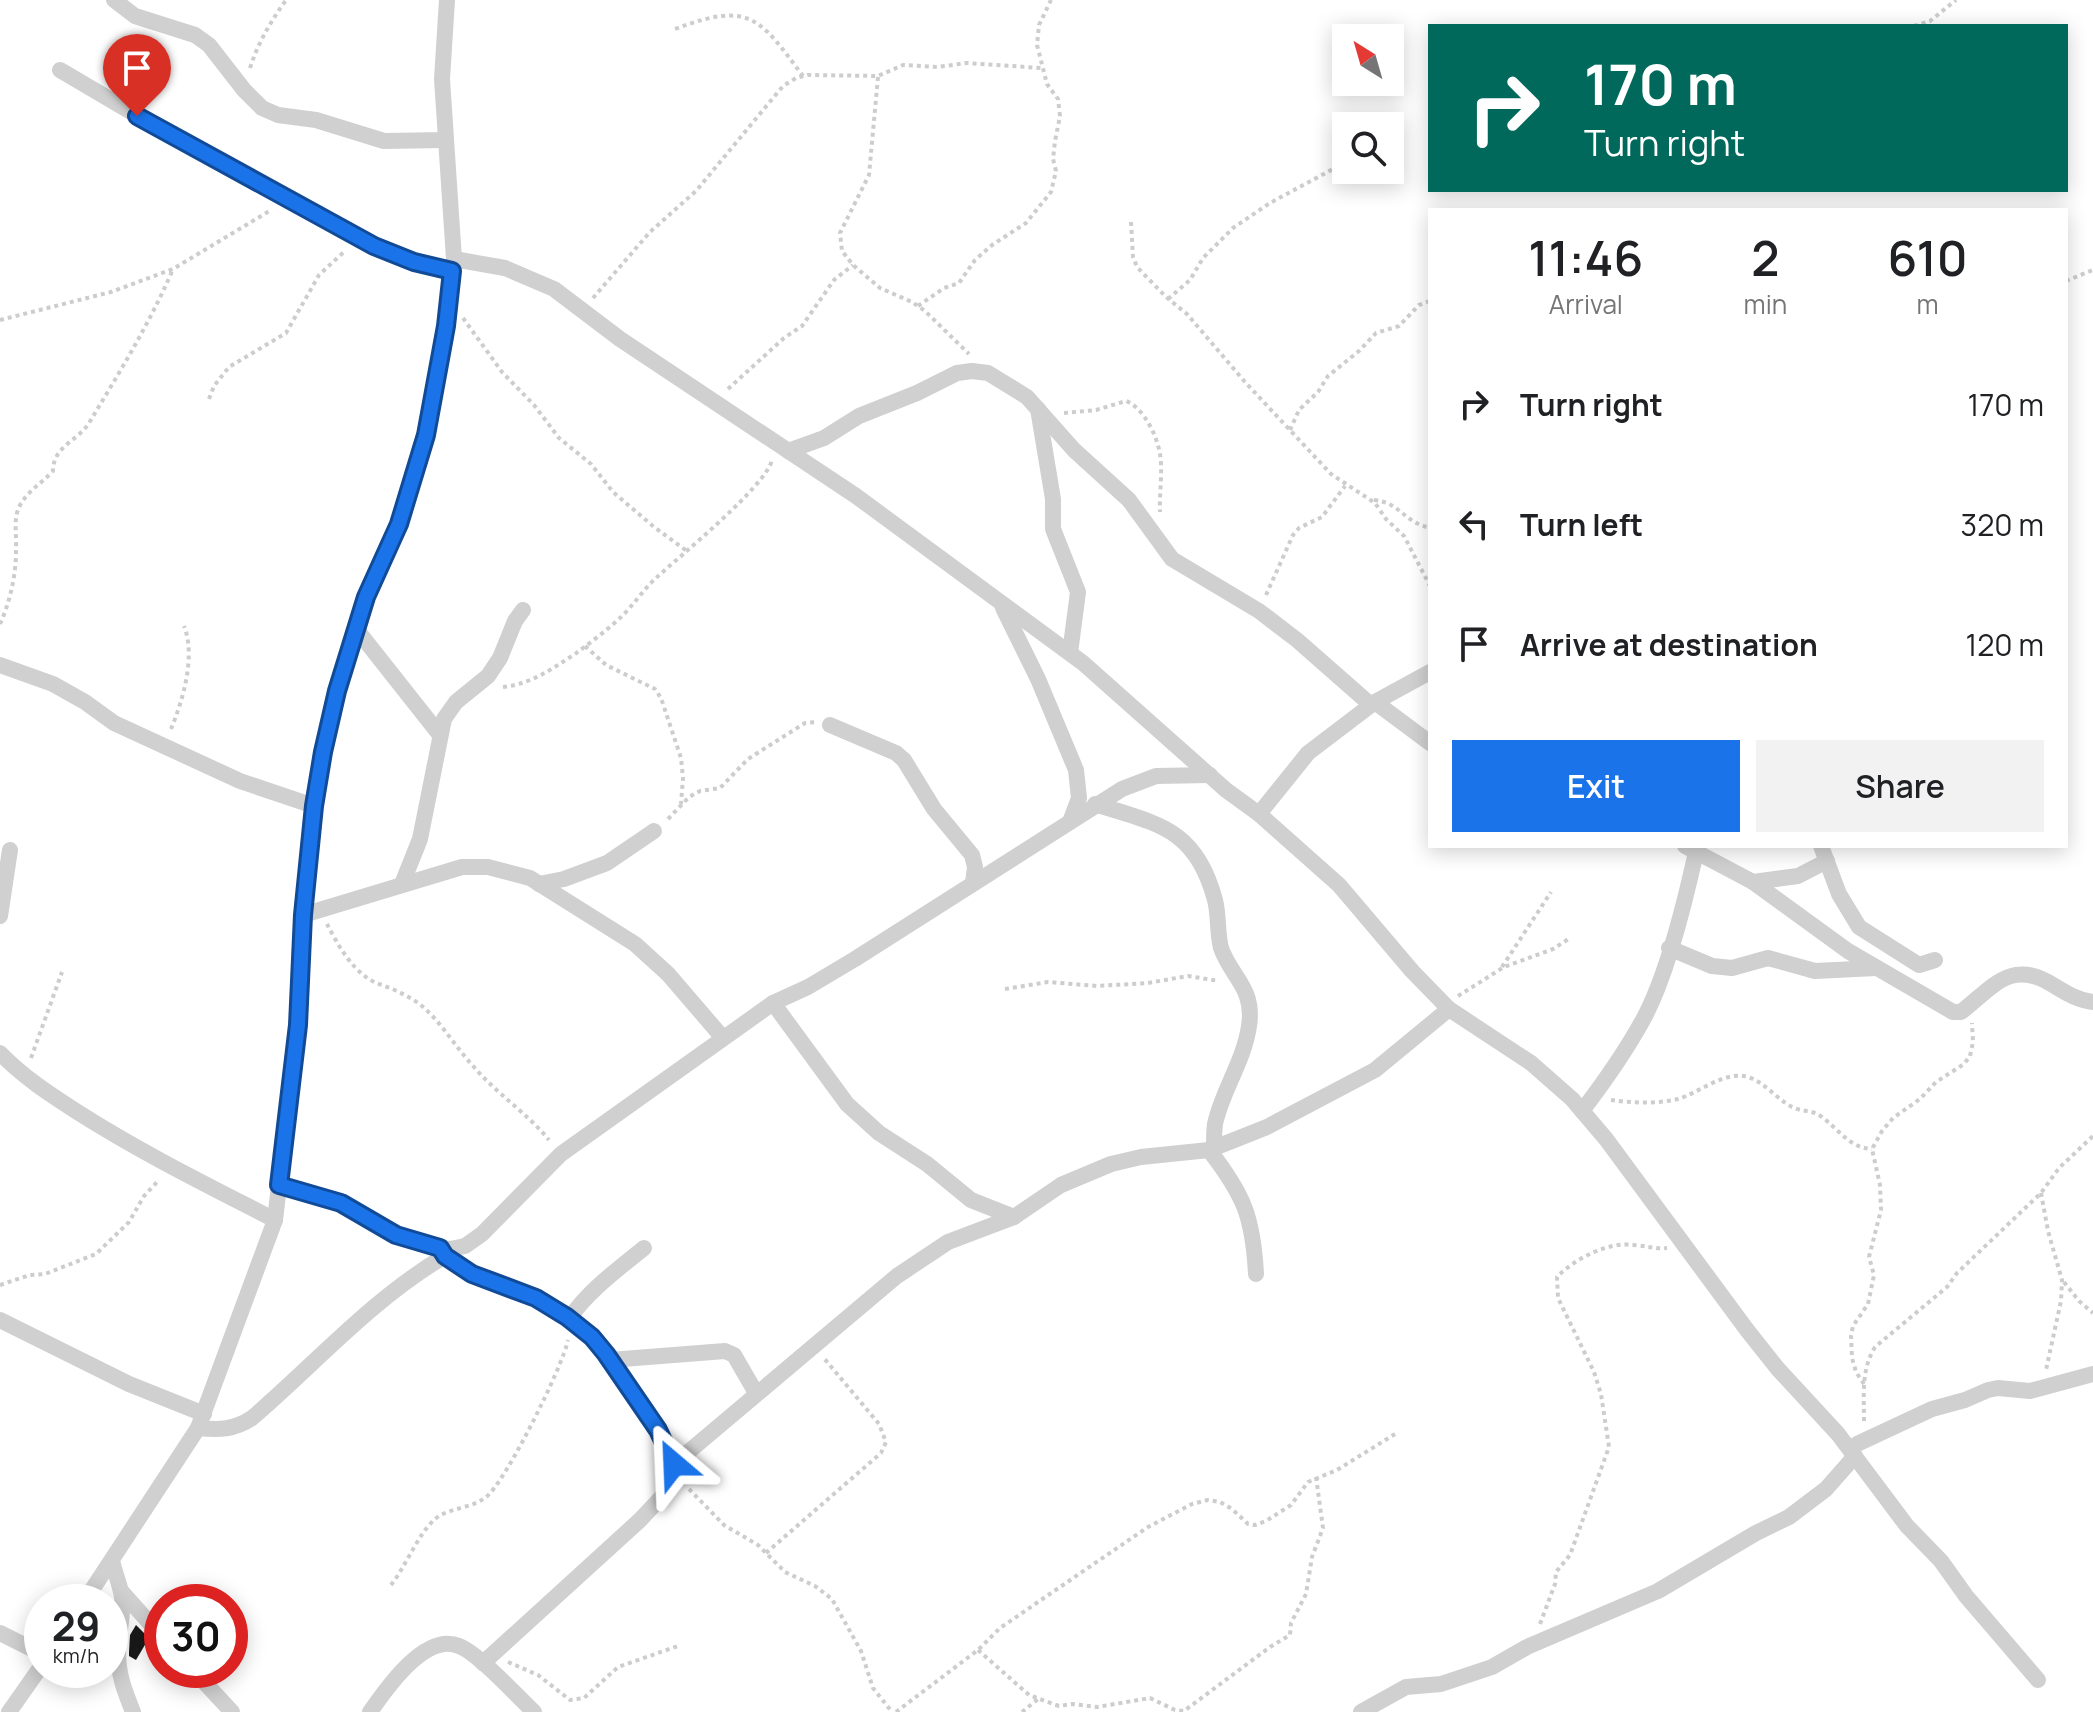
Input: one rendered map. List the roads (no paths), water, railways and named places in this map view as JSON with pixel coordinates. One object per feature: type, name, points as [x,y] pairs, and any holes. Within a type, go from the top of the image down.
[{"type":"street","points":[[114,0],[135,16],[195,35],[209,45],[262,108],[278,115],[316,120],[384,141],[446,140]]},
{"type":"street","points":[[96,1584],[201,1421],[275,1220],[298,1025],[303,915],[314,806],[323,752],[337,691],[366,597],[399,524],[426,435],[446,326],[453,265],[442,79],[447,0]]},
{"type":"street","points":[[60,70],[189,146],[360,238],[414,262],[521,273],[554,289],[620,339],[856,496],[1070,653],[1339,885],[1412,971],[1448,1007],[1531,1063],[1572,1099],[1587,1104],[1606,1139],[1778,1369],[1856,1450],[1907,1526],[1941,1561],[1991,1627],[2038,1680]]},
{"type":"street","points":[[788,451],[824,438],[859,416],[957,373],[988,373],[1017,389],[1042,412],[1074,450],[1129,500],[1172,559],[1259,611],[1373,704],[1428,742]]},
{"type":"street","points":[[1042,412],[1053,499],[1053,529],[1078,592],[1070,653]]},
{"type":"street","points":[[1001,603],[1038,679],[1076,770],[1079,798],[1070,822]]},
{"type":"street","points":[[402,884],[420,839],[444,719],[456,702],[488,676],[523,610]]},
{"type":"street","points":[[357,630],[440,735]]},
{"type":"street","points":[[0,665],[53,684],[114,723],[240,781],[314,806]]},
{"type":"street","points":[[1259,814],[1308,753],[1373,704],[1428,673]]},
{"type":"street","points":[[830,725],[896,753],[904,760],[928,801],[972,855],[975,867],[973,883]]},
{"type":"street","points":[[0,1320],[201,1421],[223,1430],[239,1426],[252,1418],[376,1303],[442,1252],[465,1246],[482,1234],[561,1154],[773,1003],[808,987],[855,959],[1095,804],[1139,781],[1156,776],[1210,775]]},
{"type":"street","points":[[1095,804],[1157,823],[1176,833],[1189,845],[1211,887],[1221,946],[1242,983],[1249,1003],[1250,1024],[1215,1124],[1212,1149],[1244,1201],[1251,1222],[1256,1274]]},
{"type":"street","points":[[539,884],[564,879],[607,863],[654,831]]},
{"type":"street","points":[[1587,1104],[1615,1068],[1645,1015],[1686,894],[1691,849],[1753,882],[1848,951],[1953,1012],[1961,1012],[1998,980],[2011,975],[2028,974],[2075,998],[2093,1002]]},
{"type":"street","points":[[0,916],[10,850]]},
{"type":"street","points":[[1753,882],[1798,876],[1824,854],[1839,894],[1859,927],[1919,965],[1935,960]]},
{"type":"street","points":[[303,915],[462,867],[488,867],[530,878],[635,944],[668,974],[723,1038]]},
{"type":"street","points":[[1669,948],[1712,966],[1732,968],[1768,958],[1815,971],[1878,968]]},
{"type":"street","points":[[773,1003],[847,1104],[879,1133],[927,1164],[971,1200],[1014,1217]]},
{"type":"street","points":[[487,1660],[640,1520],[672,1486],[676,1469],[756,1393],[925,1255],[964,1234],[991,1228],[1014,1217],[1061,1185],[1111,1164],[1141,1157],[1212,1149],[1267,1127],[1375,1070],[1448,1007]]},
{"type":"street","points":[[0,1053],[24,1075],[109,1132],[275,1220]]},
{"type":"street","points":[[279,1185],[341,1203],[396,1235],[442,1252],[472,1274],[536,1298],[571,1320],[592,1337],[610,1360],[658,1430],[676,1469]]},
{"type":"street","points":[[571,1320],[578,1306],[644,1248]]},
{"type":"street","points":[[610,1360],[725,1351],[734,1355],[756,1393]]},
{"type":"street","points":[[1361,1712],[1406,1687],[1441,1684],[1492,1667],[1533,1645],[1658,1591],[1789,1517],[1826,1489],[1856,1450],[1932,1409],[1988,1390],[2030,1391],[2093,1374]]},
{"type":"street","points":[[112,1561],[117,1584]]},
{"type":"street","points":[[128,1599],[144,1617]]},
{"type":"street","points":[[0,1633],[24,1645]]},
{"type":"street","points":[[370,1712],[411,1662],[427,1649],[442,1644],[460,1646],[487,1660],[534,1712]]},
{"type":"street","points":[[9,1712],[26,1688]]},
{"type":"street","points":[[123,1688],[133,1712]]},
{"type":"street","points":[[210,1688],[232,1712]]}]
